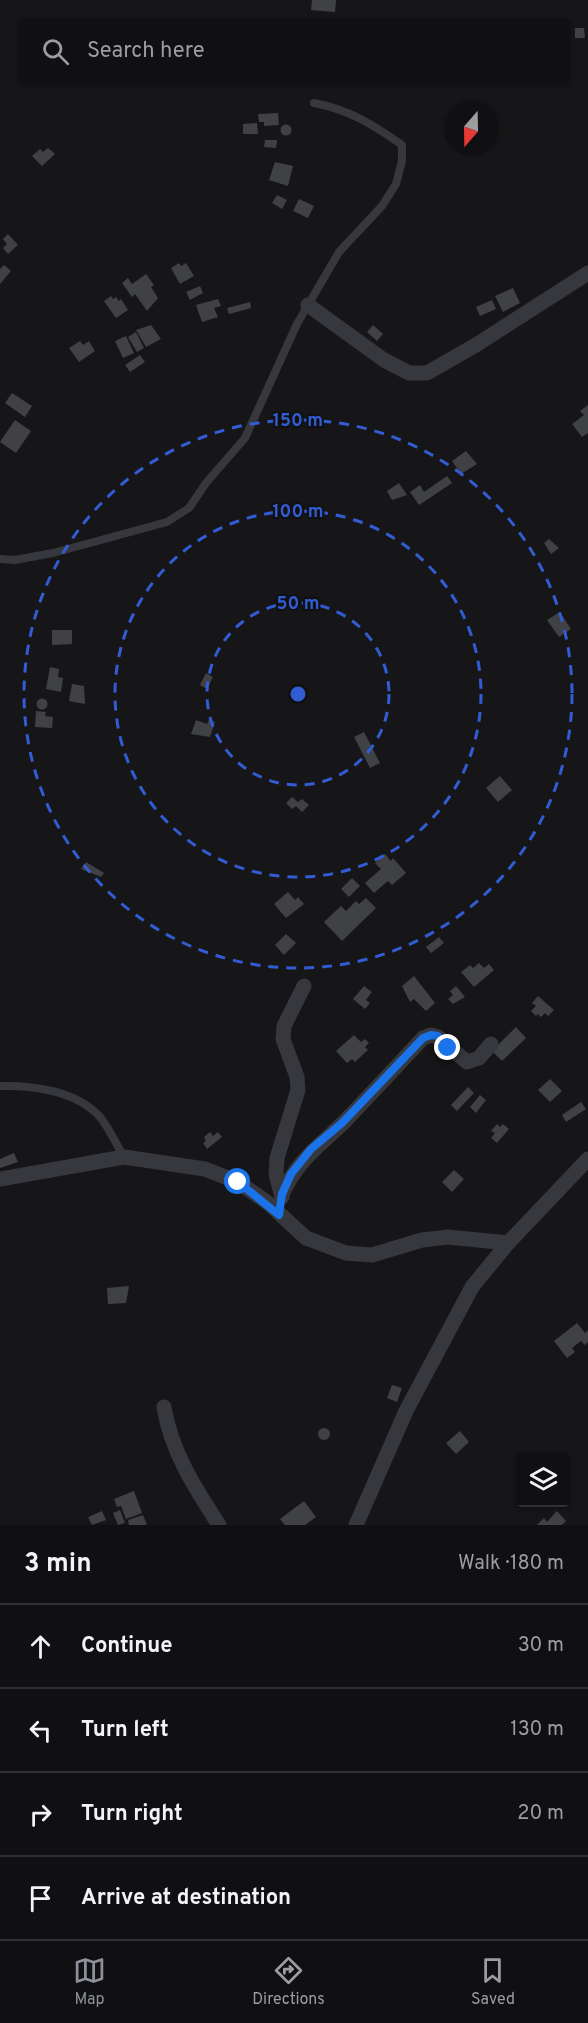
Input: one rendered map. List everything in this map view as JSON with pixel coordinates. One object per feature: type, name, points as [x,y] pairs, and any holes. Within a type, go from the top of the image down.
[{"type":"street","points":[[308,305],[384,360],[409,373],[427,373],[476,345],[588,273]]},
{"type":"street","points":[[282,1194],[276,1174],[277,1158],[298,1089],[297,1077],[283,1039],[284,1026],[304,986]]},
{"type":"street","points":[[279,1215],[282,1194],[291,1174],[311,1149],[342,1123],[423,1038],[431,1035],[438,1036],[467,1062],[479,1058],[491,1044]]},
{"type":"street","points":[[0,1179],[124,1156],[213,1173],[238,1182],[306,1238],[346,1253],[372,1255],[422,1240],[448,1237],[508,1243]]},
{"type":"street","points":[[356,1525],[406,1411],[472,1287],[508,1243],[588,1159]]},
{"type":"street","points":[[164,1407],[167,1429],[175,1450],[219,1525]]},
{"type":"lane","points":[[0,559],[15,560],[53,553],[168,522],[189,508],[206,483],[245,438],[308,305],[339,252],[382,206],[396,184],[402,161],[402,146],[374,125],[341,108],[314,103]]},
{"type":"lane","points":[[0,1086],[33,1087],[69,1096],[86,1104],[100,1118],[124,1156]]},
{"type":"building","points":[[312,0],[336,0],[335,12],[311,10]]},
{"type":"building","points":[[575,28],[584,28],[585,38],[575,38]]},
{"type":"building","points":[[278,113],[279,125],[264,126],[264,122],[259,122],[258,114]]},
{"type":"building","points":[[257,123],[258,134],[243,134],[243,124]]},
{"type":"building","points":[[286,124],[292,130],[286,136],[280,130]]},
{"type":"building","points":[[265,140],[277,140],[276,148],[264,147]]},
{"type":"building","points":[[48,148],[55,154],[42,166],[32,156],[40,149],[43,152]]},
{"type":"building","points":[[275,162],[293,166],[288,186],[269,180]]},
{"type":"building","points":[[277,195],[287,200],[282,209],[272,203]]},
{"type":"building","points":[[299,199],[314,206],[308,218],[293,211]]},
{"type":"building","points":[[8,234],[18,245],[8,254],[3,248],[7,244],[3,239]]},
{"type":"building","points":[[179,263],[181,266],[186,263],[194,276],[180,284],[171,268]]},
{"type":"building","points":[[4,265],[11,271],[0,284],[0,269]]},
{"type":"building","points":[[146,274],[154,285],[151,287],[158,298],[147,311],[135,294],[132,297],[122,283],[128,278],[132,284]]},
{"type":"building","points":[[200,286],[203,293],[190,300],[186,292]]},
{"type":"building","points":[[513,288],[520,303],[503,312],[495,296]]},
{"type":"building","points":[[111,296],[113,299],[116,297],[119,301],[121,299],[128,310],[116,318],[104,301]]},
{"type":"building","points":[[218,299],[221,306],[214,308],[218,317],[202,322],[196,305]]},
{"type":"building","points":[[492,300],[496,309],[480,316],[476,307]]},
{"type":"building","points":[[250,302],[251,308],[229,314],[227,308]]},
{"type":"building","points":[[151,325],[161,339],[146,347],[136,330]]},
{"type":"building","points":[[373,325],[383,334],[377,341],[367,332]]},
{"type":"building","points":[[136,332],[144,348],[137,352],[128,337]]},
{"type":"building","points":[[126,336],[134,353],[123,358],[115,341]]},
{"type":"building","points":[[80,341],[83,345],[89,341],[95,351],[79,362],[69,348]]},
{"type":"building","points":[[140,355],[145,362],[130,372],[125,365]]},
{"type":"building","points":[[12,393],[32,406],[25,417],[5,403]]},
{"type":"building","points":[[588,405],[588,433],[582,437],[572,424],[584,415],[580,411]]},
{"type":"building","points":[[15,420],[31,431],[16,453],[0,442]]},
{"type":"building","points":[[466,451],[477,464],[461,474],[452,461]]},
{"type":"building","points":[[447,476],[452,483],[419,505],[410,492],[420,485],[424,492]]},
{"type":"building","points":[[399,483],[407,495],[392,500],[387,491]]},
{"type":"building","points":[[549,539],[559,548],[551,554],[544,543]]},
{"type":"building","points":[[560,612],[571,629],[559,637],[547,620]]},
{"type":"building","points":[[52,630],[72,630],[72,644],[52,645]]},
{"type":"building","points":[[50,667],[59,669],[58,677],[63,678],[61,692],[46,689]]},
{"type":"building","points":[[206,673],[213,677],[207,689],[200,685]]},
{"type":"building","points":[[72,684],[84,686],[85,704],[69,701]]},
{"type":"building","points":[[42,699],[46,700],[46,708],[42,709],[38,708],[37,704],[38,700]]},
{"type":"building","points":[[36,711],[46,712],[45,716],[53,717],[52,728],[35,727]]},
{"type":"building","points":[[196,720],[207,724],[209,720],[215,722],[210,737],[191,734]]},
{"type":"building","points":[[364,732],[380,763],[370,768],[354,737]]},
{"type":"building","points":[[500,776],[512,790],[498,802],[486,788]]},
{"type":"building","points":[[292,797],[298,802],[302,799],[309,805],[302,812],[296,806],[292,809],[286,803]]},
{"type":"building","points":[[385,854],[391,861],[393,858],[406,873],[392,885],[388,881],[374,893],[365,883],[381,869],[375,863]]},
{"type":"building","points":[[86,862],[104,873],[101,877],[81,869]]},
{"type":"building","points":[[352,878],[360,886],[349,897],[341,889]]},
{"type":"building","points":[[288,892],[295,900],[298,897],[304,904],[286,918],[274,904]]},
{"type":"building","points":[[366,898],[376,908],[342,941],[324,922],[341,906],[346,911],[356,901],[359,904]]},
{"type":"building","points":[[286,934],[296,943],[284,955],[275,945]]},
{"type":"building","points":[[439,937],[444,943],[431,953],[426,947]]},
{"type":"building","points":[[479,963],[484,968],[489,964],[494,970],[474,987],[461,972],[470,965],[473,968]]},
{"type":"building","points":[[414,976],[435,1003],[426,1011],[414,999],[410,1002],[402,986]]},
{"type":"building","points":[[364,986],[372,992],[366,1000],[370,1003],[365,1009],[353,999]]},
{"type":"building","points":[[456,986],[465,997],[453,1004],[448,999],[453,995],[450,991]]},
{"type":"building","points":[[538,996],[554,1010],[548,1016],[545,1013],[541,1017],[538,1014],[536,1016],[531,1011],[536,1006],[532,1003]]},
{"type":"building","points":[[516,1027],[526,1038],[502,1061],[492,1051]]},
{"type":"building","points":[[354,1035],[361,1042],[365,1039],[369,1043],[365,1047],[368,1050],[355,1062],[352,1059],[347,1063],[336,1051]]},
{"type":"building","points":[[550,1079],[562,1091],[550,1102],[538,1090]]},
{"type":"building","points":[[468,1087],[474,1093],[457,1111],[451,1105]]},
{"type":"building","points":[[480,1095],[486,1100],[476,1113],[470,1107]]},
{"type":"building","points":[[581,1102],[586,1109],[566,1122],[562,1115]]},
{"type":"building","points":[[497,1124],[500,1127],[503,1124],[509,1129],[497,1143],[491,1138],[495,1133],[491,1131]]},
{"type":"building","points":[[210,1132],[213,1136],[218,1132],[222,1137],[207,1149],[203,1143],[206,1141],[204,1137]]},
{"type":"building","points":[[14,1153],[18,1162],[0,1168],[0,1159]]},
{"type":"building","points":[[454,1170],[464,1179],[452,1192],[442,1182]]},
{"type":"building","points":[[129,1286],[126,1303],[108,1304],[107,1288]]},
{"type":"building","points":[[577,1323],[585,1333],[588,1330],[588,1342],[585,1345],[581,1341],[572,1348],[575,1352],[567,1358],[554,1341]]},
{"type":"building","points":[[392,1385],[402,1388],[397,1402],[387,1398]]},
{"type":"building","points":[[326,1428],[330,1434],[326,1440],[322,1440],[318,1432]]},
{"type":"building","points":[[460,1431],[469,1442],[456,1454],[446,1443]]},
{"type":"building","points":[[134,1491],[142,1513],[126,1519],[121,1506],[117,1507],[114,1499]]},
{"type":"building","points":[[304,1501],[316,1517],[305,1525],[285,1525],[280,1519]]},
{"type":"building","points":[[120,1510],[125,1523],[118,1525],[113,1513]]},
{"type":"building","points":[[102,1511],[106,1520],[92,1525],[88,1517]]},
{"type":"building","points":[[557,1511],[566,1521],[562,1525],[537,1525],[544,1518],[547,1522]]},
{"type":"building","points":[[143,1515],[147,1525],[129,1525],[128,1520]]},
{"type":"route","points":[[238,1182],[268,1203],[279,1215],[282,1194],[291,1174],[311,1149],[342,1123],[423,1038],[431,1035],[438,1036],[448,1048]]}]
